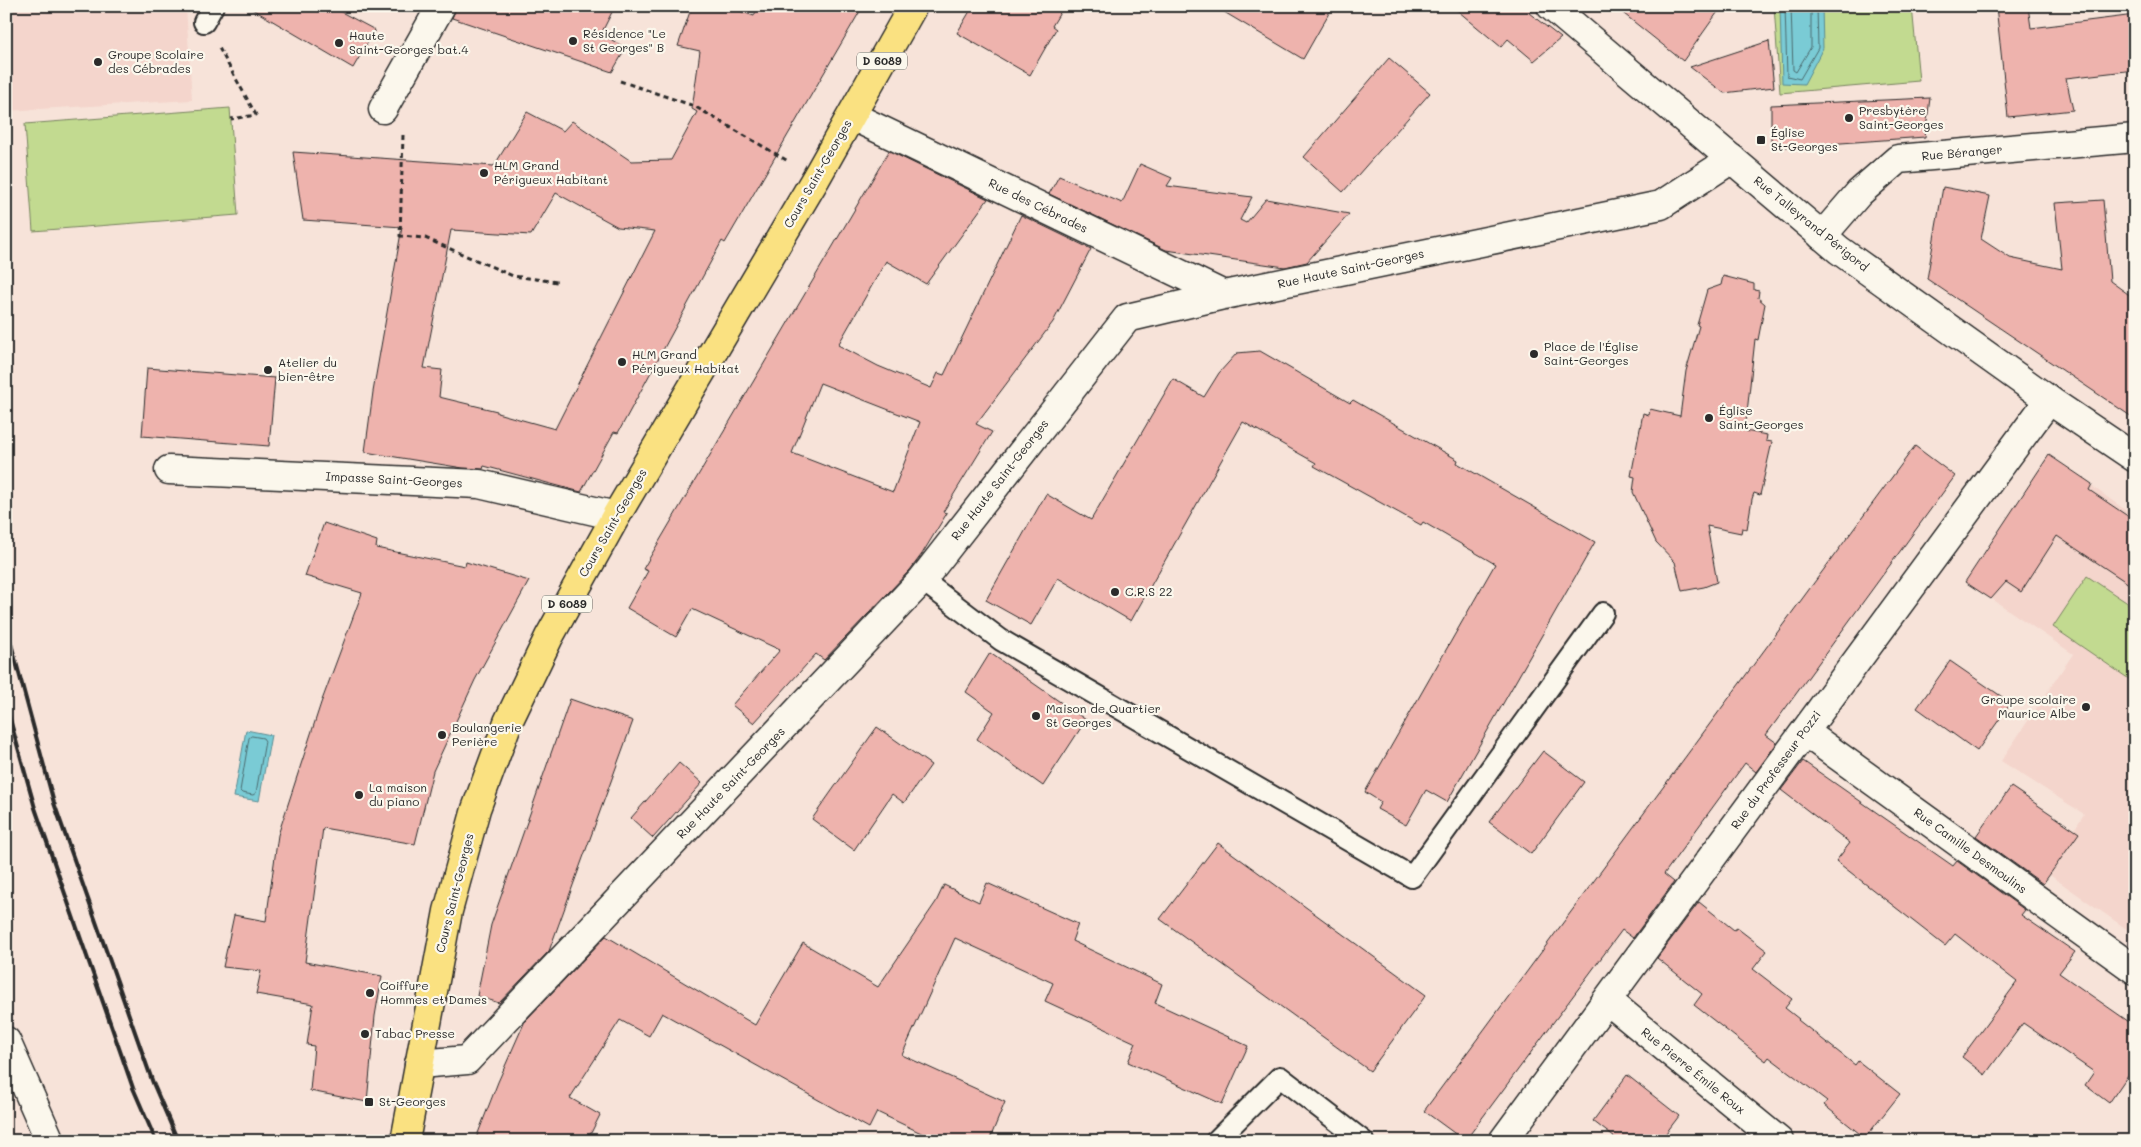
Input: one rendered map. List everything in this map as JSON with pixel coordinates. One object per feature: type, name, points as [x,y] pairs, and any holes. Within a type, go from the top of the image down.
[{"type":"main road","name":"Cours Saint-Georges","points":[[405,1141],[448,911],[479,800],[508,722],[549,637],[616,516],[816,178],[913,6]]},
{"type":"street","points":[[383,110],[441,6]]},
{"type":"street","name":"Rue Talleyrand Périgord","points":[[1551,6],[1822,236],[2049,400],[2135,458]]},
{"type":"street","name":"Rue des Cébrades","points":[[852,116],[1224,295]]},
{"type":"street","name":"Rue Béranger","points":[[1822,236],[1859,193],[1898,159],[2135,138]]},
{"type":"street","name":"Rue Haute Saint-Georges","points":[[419,1064],[467,1060],[922,580],[1127,318],[1224,295],[1661,205],[1732,159]]},
{"type":"street","name":"Rue du Professeur Pozzi","points":[[1503,1141],[2049,400]]},
{"type":"street","name":"Impasse Saint-Georges","points":[[169,470],[479,484],[616,516]]},
{"type":"street","name":"Rue Camille Desmoulins","points":[[1804,732],[2135,970]]},
{"type":"street","name":"Rue Pierre Émile Roux","points":[[1607,1000],[1779,1141]]},
{"type":"street","points":[[6,1041],[50,1141]]},
{"type":"lane","points":[[922,580],[1001,640],[1412,877],[1603,613]]},
{"type":"lane","points":[[1216,1141],[1280,1077],[1363,1141]]},
{"type":"path","points":[[209,14],[256,115],[231,119]]},
{"type":"path","points":[[620,81],[694,106],[816,178]]},
{"type":"path","points":[[403,131],[400,236],[425,238],[513,276],[557,282]]},
{"type":"shaded area","name":"Groupe Scolaire des Cébrades","points":[[6,6],[186,6],[192,100],[6,111]]},
{"type":"shaded area","name":"Groupe scolaire Maurice Albe","points":[[2050,456],[2135,517],[2135,935],[2047,873],[2084,814],[2001,761],[2073,654],[1967,582]]},
{"type":"green space","points":[[1774,6],[1912,6],[1919,81],[1780,93]]},
{"type":"green space","points":[[230,108],[238,215],[33,231],[25,124]]},
{"type":"green space","points":[[2087,576],[2135,608],[2135,683],[2053,627]]},
{"type":"water","points":[[1780,6],[1822,6],[1823,48],[1804,84],[1782,83]]},
{"type":"water","points":[[246,730],[271,735],[259,801],[234,797]]},
{"type":"building","name":"Haute Saint-Georges bat.4","points":[[247,6],[330,6],[375,30],[353,68]]},
{"type":"building","name":"Résidence \"Le St Georges\" B","points":[[457,6],[615,6],[601,34],[626,48],[612,72],[452,18]]},
{"type":"building","points":[[692,6],[725,6],[754,16],[758,6],[863,6],[725,243],[722,241],[618,433],[614,432],[581,492],[484,466],[483,469],[463,468],[365,452],[373,392],[402,227],[303,220],[293,152],[494,166],[527,112],[563,131],[572,121],[631,161],[671,160],[697,112],[692,109],[700,51],[678,46]],"holes":[[[556,193],[618,227],[655,231],[555,429],[497,413],[497,411],[439,397],[442,370],[424,368],[451,230],[531,235]]]},
{"type":"building","points":[[973,6],[1064,6],[1052,26],[1056,29],[1030,75],[957,33]]},
{"type":"building","points":[[1214,6],[1333,6],[1303,59]]},
{"type":"building","points":[[1452,6],[1535,6],[1529,13],[1561,38],[1534,61],[1508,39],[1501,47]]},
{"type":"building","points":[[1614,6],[1722,6],[1683,61]]},
{"type":"building","points":[[1996,6],[2028,6],[2031,28],[2135,15],[2135,70],[2066,78],[2073,110],[2008,117]]},
{"type":"building","points":[[1769,41],[1774,87],[1724,93],[1690,67]]},
{"type":"building","points":[[1389,58],[1430,93],[1343,192],[1304,157]]},
{"type":"building","name":"Presbytère Saint-Georges","points":[[1930,98],[1925,137],[1771,148],[1771,105]]},
{"type":"building","points":[[889,151],[988,199],[926,284],[886,261],[838,345],[878,366],[931,388],[938,373],[944,375],[1021,215],[1091,249],[1053,322],[976,424],[992,432],[943,512],[947,513],[922,554],[910,570],[824,660],[816,654],[754,723],[732,705],[780,650],[692,609],[676,637],[627,608],[648,571],[643,569]],"holes":[[[820,383],[920,422],[893,492],[792,453]]]},
{"type":"building","points":[[1140,164],[1172,178],[1167,186],[1252,197],[1240,220],[1246,223],[1266,199],[1349,214],[1307,262],[1285,267],[1166,250],[1049,194],[1059,176],[1122,203]]},
{"type":"building","points":[[1943,187],[1990,196],[1981,239],[2010,258],[2062,269],[2055,203],[2103,200],[2110,281],[2135,299],[2135,419],[1927,279]]},
{"type":"building","name":"Église Saint-Georges","points":[[1723,276],[1754,284],[1754,290],[1759,291],[1758,298],[1765,304],[1758,340],[1755,339],[1745,431],[1767,435],[1766,441],[1772,442],[1760,495],[1754,493],[1752,499],[1747,529],[1742,528],[1741,533],[1707,526],[1717,582],[1704,587],[1682,591],[1675,562],[1656,542],[1633,492],[1635,477],[1631,476],[1643,413],[1649,415],[1650,409],[1680,416],[1686,371],[1707,290],[1721,285]]},
{"type":"building","name":"C.R.S 22","points":[[1260,351],[1350,403],[1353,400],[1458,460],[1457,463],[1595,542],[1447,802],[1426,790],[1406,825],[1377,809],[1381,802],[1365,792],[1495,564],[1423,522],[1421,525],[1314,466],[1316,463],[1243,422],[1131,621],[1058,578],[1031,625],[986,600],[1046,494],[1091,520],[1173,379],[1204,397],[1219,373],[1237,353]]},
{"type":"building","points":[[147,368],[275,378],[269,446],[142,436]]},
{"type":"building","points":[[1915,446],[1955,476],[1766,735],[1777,743],[1756,772],[1745,763],[1664,874],[1674,882],[1633,938],[1622,930],[1465,1141],[1424,1111]]},
{"type":"building","points":[[2049,455],[2092,484],[2089,490],[2135,521],[2135,588],[2057,536],[2021,592],[2006,582],[1991,599],[1965,582]]},
{"type":"building","points":[[324,523],[377,541],[376,548],[465,566],[466,562],[529,581],[475,680],[433,771],[415,844],[323,828],[305,962],[382,976],[375,1016],[367,1102],[310,1091],[314,1046],[307,1045],[313,1004],[256,994],[261,971],[223,967],[234,915],[266,921],[278,835],[321,703],[362,593],[305,576]]},
{"type":"building","name":"Maison de Quartier St Georges","points":[[990,653],[1086,720],[1043,786],[977,739],[994,712],[966,692]]},
{"type":"building","points":[[1950,661],[2011,703],[1977,751],[1917,708]]},
{"type":"building","points":[[570,699],[633,721],[549,951],[499,1003],[477,996],[491,925]]},
{"type":"building","points":[[877,727],[931,765],[904,803],[892,794],[854,850],[812,819]]},
{"type":"building","points":[[1543,751],[1584,782],[1531,854],[1489,822]]},
{"type":"building","points":[[1803,761],[1953,866],[1957,861],[2025,910],[2021,915],[2075,952],[2059,973],[2135,1026],[2135,1065],[2109,1103],[2085,1085],[2094,1072],[2023,1023],[1985,1075],[1962,1057],[2017,982],[1955,934],[1945,946],[1836,861],[1850,843],[1781,790]]},
{"type":"building","points":[[679,763],[702,783],[653,838],[631,818]]},
{"type":"building","points":[[2011,787],[2079,833],[2043,884],[1976,836]]},
{"type":"building","points":[[1218,843],[1426,995],[1370,1071],[1160,919]]},
{"type":"building","points":[[987,883],[1078,924],[1072,941],[1162,984],[1155,1003],[1248,1046],[1222,1104],[1128,1062],[1136,1043],[1045,1001],[1053,983],[955,938],[902,1055],[1005,1102],[989,1141],[938,1141],[877,1112],[869,1128],[662,1013],[649,1036],[620,1020],[570,1098],[600,1115],[587,1141],[475,1141],[525,1021],[606,936],[755,1025],[803,943],[878,987],[936,902],[944,885],[979,902]]},
{"type":"building","points":[[1699,902],[1734,930],[1737,928],[1767,951],[1753,969],[1792,999],[1785,1008],[1855,1065],[1858,1061],[1900,1094],[1865,1138],[1824,1105],[1827,1101],[1769,1057],[1766,1061],[1694,1005],[1702,994],[1657,958]]},
{"type":"building","points":[[1627,1075],[1679,1116],[1660,1141],[1619,1141],[1593,1121]]},
{"type":"railway","points":[[6,625],[54,803],[153,1083],[178,1141]]},
{"type":"railway","points":[[6,705],[35,808],[133,1088],[156,1141]]},
{"type":"place","name":"Résidence \"Le St Georges\" B","points":[[573,41]]},
{"type":"place","name":"Haute Saint-Georges bat.4","points":[[339,43]]},
{"type":"place","name":"Groupe Scolaire des Cébrades","points":[[98,62]]},
{"type":"place","name":"Presbytère Saint-Georges","points":[[1849,118]]},
{"type":"place","name":"Église St-Georges","points":[[1761,140]]},
{"type":"place","name":"HLM Grand Périgueux Habitant","points":[[484,173]]},
{"type":"place","name":"Place de l'Église Saint-Georges","points":[[1534,354]]},
{"type":"place","name":"HLM Grand Périgueux Habitat","points":[[622,362]]},
{"type":"place","name":"Atelier du bien-être","points":[[268,370]]},
{"type":"place","name":"Église Saint-Georges","points":[[1709,418]]},
{"type":"place","name":"C.R.S 22","points":[[1115,592]]},
{"type":"place","name":"Groupe scolaire Maurice Albe","points":[[2086,707]]},
{"type":"place","name":"Maison de Quartier St Georges","points":[[1036,716]]},
{"type":"place","name":"Boulangerie Perière","points":[[442,735]]},
{"type":"place","name":"La maison du piano","points":[[359,795]]},
{"type":"place","name":"Coiffure Hommes et Dames","points":[[370,993]]},
{"type":"place","name":"Tabac Presse","points":[[365,1034]]},
{"type":"place","name":"St-Georges","points":[[369,1102]]}]
